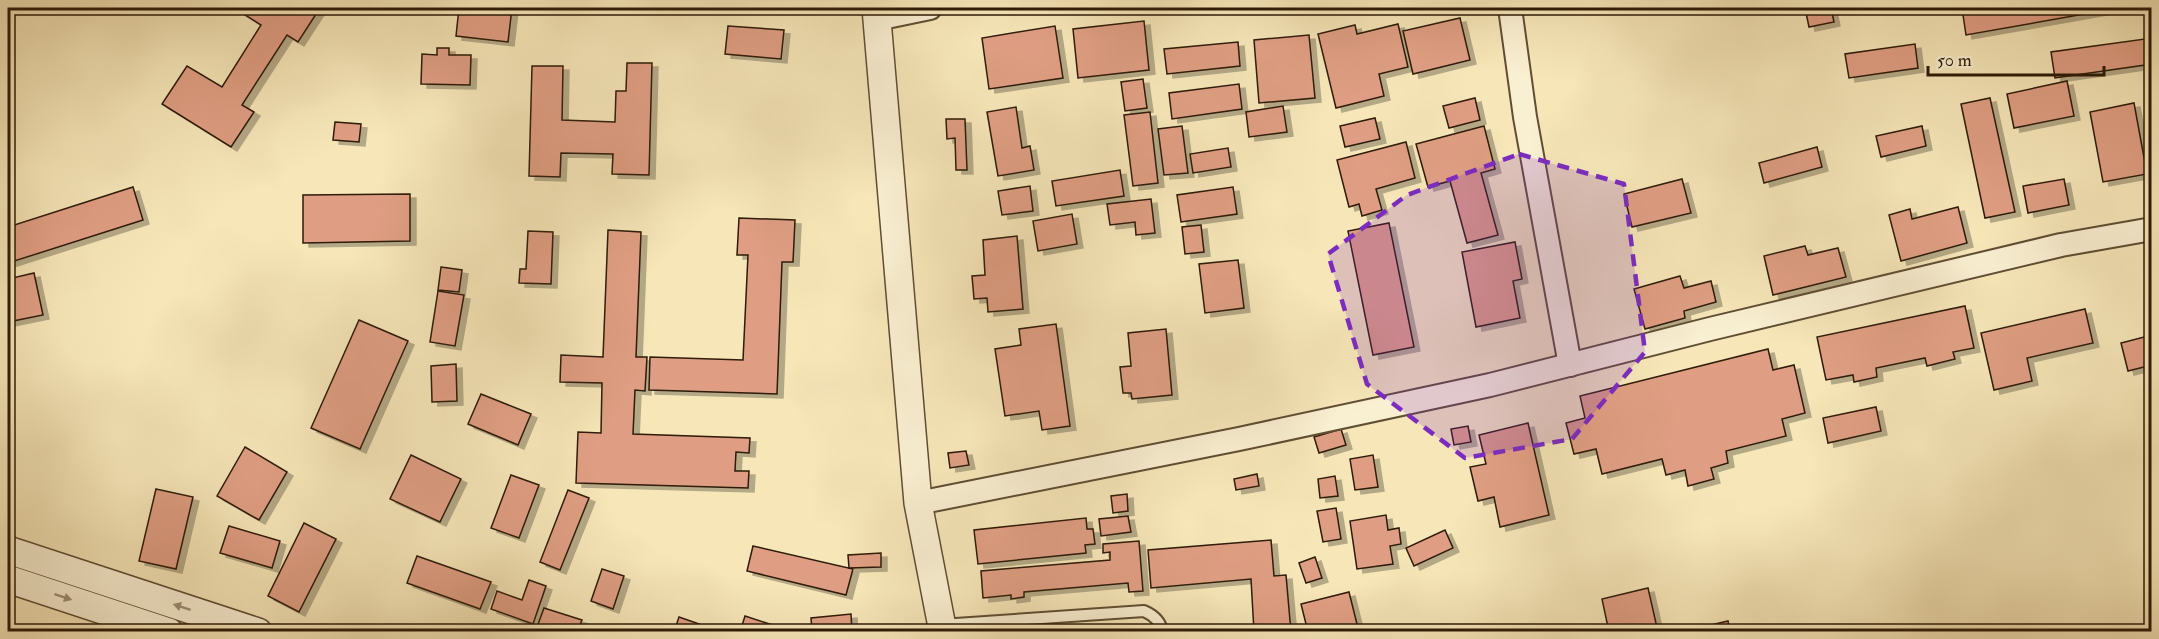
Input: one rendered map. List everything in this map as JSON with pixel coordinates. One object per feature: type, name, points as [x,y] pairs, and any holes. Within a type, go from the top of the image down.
[{"type":"street","points":[[930,8],[876,13],[918,503],[941,629]]},
{"type":"street","points":[[1509,8],[1525,117],[1570,365]]},
{"type":"street","points":[[918,503],[1251,437],[1490,385],[1710,329],[2061,245],[2151,230]]},
{"type":"street","points":[[8,550],[258,632]]},
{"type":"street","points":[[8,579],[169,632]]},
{"type":"lane","points":[[941,629],[1144,610],[1153,616],[1161,626],[1162,632]]},
{"type":"highlighted area","points":[[1519,154],[1624,184],[1645,352],[1572,439],[1465,458],[1367,384],[1328,254],[1407,195]]},
{"type":"building","points":[[234,8],[320,8],[298,42],[287,35],[242,105],[254,112],[231,147],[162,104],[187,66],[222,87],[261,25]]},
{"type":"building","points":[[459,8],[512,8],[508,42],[456,36]]},
{"type":"building","points":[[1805,8],[1831,8],[1834,22],[1809,27]]},
{"type":"building","points":[[1962,8],[2118,8],[1966,35]]},
{"type":"building","points":[[1460,18],[1470,60],[1413,74],[1403,31]]},
{"type":"building","points":[[1144,21],[1149,70],[1078,78],[1073,29]]},
{"type":"building","points":[[1398,24],[1408,67],[1379,74],[1384,96],[1336,108],[1318,34],[1355,25],[1357,34]]},
{"type":"building","points":[[728,26],[784,30],[781,59],[725,54]]},
{"type":"building","points":[[1055,26],[1063,78],[989,89],[982,38]]},
{"type":"building","points":[[1309,35],[1315,98],[1259,103],[1254,40]]},
{"type":"building","points":[[2152,38],[2152,64],[2055,78],[2051,52]]},
{"type":"building","points":[[1238,42],[1240,66],[1167,74],[1164,49]]},
{"type":"building","points":[[1915,44],[1918,68],[1849,78],[1845,54]]},
{"type":"building","points":[[437,48],[449,48],[449,55],[471,55],[470,85],[421,84],[422,54],[437,55]]},
{"type":"building","points":[[627,63],[652,63],[649,175],[612,174],[613,154],[561,153],[560,177],[529,176],[532,66],[563,66],[562,120],[615,122],[616,91],[626,91]]},
{"type":"building","points":[[1143,79],[1147,108],[1125,111],[1121,82]]},
{"type":"building","points":[[2067,81],[2074,116],[2014,128],[2007,94]]},
{"type":"building","points":[[1239,84],[1242,109],[1172,119],[1169,93]]},
{"type":"building","points":[[1475,98],[1480,120],[1449,128],[1443,106]]},
{"type":"building","points":[[1990,98],[2015,212],[1985,218],[1961,104]]},
{"type":"building","points":[[2134,103],[2147,174],[2103,182],[2090,112]]},
{"type":"building","points":[[1283,106],[1287,132],[1249,137],[1246,112]]},
{"type":"building","points":[[1016,107],[1022,148],[1030,146],[1034,170],[998,176],[987,112]]},
{"type":"building","points":[[1150,112],[1158,183],[1133,186],[1124,115]]},
{"type":"building","points":[[1375,118],[1380,139],[1345,147],[1340,126]]},
{"type":"building","points":[[946,119],[965,119],[967,170],[956,170],[955,138],[947,139]]},
{"type":"building","points":[[335,122],[361,124],[359,142],[333,140]]},
{"type":"building","points":[[1182,126],[1188,173],[1164,175],[1158,129]]},
{"type":"building","points":[[1484,126],[1495,169],[1481,173],[1498,235],[1467,243],[1450,181],[1428,187],[1416,144]]},
{"type":"building","points":[[1922,126],[1926,146],[1881,157],[1876,136]]},
{"type":"building","points":[[1406,142],[1415,178],[1376,189],[1382,210],[1362,216],[1359,204],[1349,207],[1337,160]]},
{"type":"building","points":[[1817,147],[1822,167],[1764,183],[1759,163]]},
{"type":"building","points":[[1228,148],[1231,167],[1193,173],[1190,154]]},
{"type":"building","points":[[1120,170],[1124,196],[1056,206],[1052,181]]},
{"type":"building","points":[[1682,179],[1691,213],[1632,227],[1624,194]]},
{"type":"building","points":[[2064,179],[2069,205],[2028,213],[2023,186]]},
{"type":"building","points":[[1030,186],[1033,211],[1002,215],[998,191]]},
{"type":"building","points":[[133,187],[143,220],[8,263],[8,227]]},
{"type":"building","points":[[1233,187],[1237,214],[1181,222],[1177,195]]},
{"type":"building","points":[[410,194],[410,241],[303,243],[303,195]]},
{"type":"building","points":[[1151,199],[1155,233],[1136,235],[1135,222],[1110,225],[1107,204]]},
{"type":"building","points":[[1958,207],[1967,243],[1901,261],[1889,215],[1910,209],[1912,219]]},
{"type":"building","points":[[1072,214],[1077,244],[1038,251],[1033,221]]},
{"type":"building","points":[[739,218],[795,220],[793,262],[782,262],[777,394],[649,390],[650,357],[743,360],[748,255],[737,255]]},
{"type":"building","points":[[1389,223],[1414,347],[1373,355],[1348,231]]},
{"type":"building","points":[[1201,225],[1204,252],[1185,254],[1182,227]]},
{"type":"building","points":[[608,230],[641,232],[636,357],[647,357],[645,391],[635,390],[633,434],[750,438],[749,453],[736,452],[735,471],[749,471],[748,488],[576,483],[578,432],[601,433],[602,383],[560,382],[561,355],[603,357]]},
{"type":"building","points":[[528,231],[553,232],[551,284],[519,283],[520,269],[526,269]]},
{"type":"building","points":[[1017,236],[1023,309],[988,312],[987,298],[974,299],[972,276],[985,275],[983,240]]},
{"type":"building","points":[[1515,242],[1522,279],[1513,281],[1520,318],[1476,327],[1462,252]]},
{"type":"building","points":[[1805,246],[1808,255],[1838,248],[1846,277],[1773,295],[1764,256]]},
{"type":"building","points":[[1238,260],[1244,308],[1205,313],[1199,264]]},
{"type":"building","points":[[441,267],[462,270],[459,292],[438,290]]},
{"type":"building","points":[[34,273],[43,315],[8,322],[8,279]]},
{"type":"building","points":[[1680,276],[1684,288],[1711,281],[1716,302],[1684,311],[1685,318],[1645,329],[1634,289]]},
{"type":"building","points":[[438,291],[464,295],[455,346],[430,342]]},
{"type":"building","points":[[1965,306],[1974,348],[1953,352],[1955,359],[1927,366],[1925,358],[1876,368],[1877,377],[1854,382],[1853,375],[1826,380],[1817,337]]},
{"type":"building","points":[[2085,309],[2093,343],[2027,358],[2032,381],[1994,390],[1981,333]]},
{"type":"building","points":[[359,320],[408,341],[360,449],[311,428]]},
{"type":"building","points":[[1056,324],[1070,426],[1042,430],[1039,411],[1005,416],[995,349],[1021,345],[1019,329]]},
{"type":"building","points":[[1166,329],[1172,395],[1132,399],[1131,393],[1123,393],[1120,367],[1131,366],[1128,333]]},
{"type":"building","points":[[2152,335],[2152,365],[2128,371],[2121,343]]},
{"type":"building","points":[[1768,349],[1773,370],[1794,365],[1805,413],[1782,419],[1786,436],[1726,451],[1728,463],[1711,468],[1714,479],[1688,486],[1685,470],[1666,475],[1662,459],[1602,474],[1596,449],[1574,454],[1566,423],[1585,418],[1580,396]]},
{"type":"building","points":[[456,364],[457,401],[432,402],[431,366]]},
{"type":"building","points":[[481,394],[531,414],[518,445],[468,424]]},
{"type":"building","points":[[1876,407],[1881,431],[1828,443],[1823,418]]},
{"type":"building","points":[[1528,423],[1549,515],[1500,527],[1494,497],[1478,501],[1470,467],[1486,464],[1479,435]]},
{"type":"building","points":[[1468,426],[1471,442],[1454,445],[1451,429]]},
{"type":"building","points":[[1341,429],[1346,445],[1319,453],[1314,437]]},
{"type":"building","points":[[245,447],[287,472],[259,520],[217,496]]},
{"type":"building","points":[[966,451],[969,465],[950,468],[948,453]]},
{"type":"building","points":[[411,455],[461,479],[440,522],[390,499]]},
{"type":"building","points":[[1373,455],[1378,487],[1355,490],[1350,459]]},
{"type":"building","points":[[1257,474],[1259,486],[1236,490],[1234,479]]},
{"type":"building","points":[[511,475],[539,485],[519,538],[491,528]]},
{"type":"building","points":[[1335,476],[1338,496],[1320,498],[1318,479]]},
{"type":"building","points":[[156,489],[193,497],[176,569],[139,561]]},
{"type":"building","points":[[568,490],[589,498],[560,570],[540,562]]},
{"type":"building","points":[[1127,494],[1128,511],[1113,513],[1111,496]]},
{"type":"building","points":[[1336,508],[1341,539],[1323,542],[1317,511]]},
{"type":"building","points":[[1386,515],[1388,530],[1399,528],[1401,544],[1390,546],[1393,564],[1357,569],[1350,521]]},
{"type":"building","points":[[1128,516],[1131,532],[1101,536],[1099,519]]},
{"type":"building","points":[[1086,518],[1087,529],[1093,529],[1095,544],[1085,545],[1086,553],[978,564],[974,530]]},
{"type":"building","points":[[304,523],[336,539],[299,612],[268,596]]},
{"type":"building","points":[[229,526],[280,541],[272,568],[220,553]]},
{"type":"building","points":[[1445,530],[1453,548],[1414,566],[1406,548]]},
{"type":"building","points":[[1271,540],[1274,576],[1286,575],[1291,632],[1254,632],[1251,579],[1151,588],[1148,550]]},
{"type":"building","points":[[1139,541],[1143,591],[1129,592],[1128,583],[1024,592],[1024,597],[1011,599],[1011,595],[983,598],[981,571],[1110,560],[1110,552],[1103,553],[1103,544]]},
{"type":"building","points":[[753,546],[853,569],[846,595],[747,571]]},
{"type":"building","points":[[881,553],[881,567],[849,568],[848,555]]},
{"type":"building","points":[[417,556],[491,582],[480,609],[407,583]]},
{"type":"building","points":[[1315,557],[1322,578],[1306,583],[1299,563]]},
{"type":"building","points":[[602,569],[624,576],[613,609],[591,601]]},
{"type":"building","points":[[529,580],[546,586],[533,624],[491,609],[497,591],[522,600]]},
{"type":"building","points":[[1648,588],[1658,632],[1609,632],[1602,599]]},
{"type":"building","points":[[1349,592],[1359,632],[1308,632],[1301,604]]},
{"type":"building","points":[[544,608],[582,620],[577,632],[551,632],[537,627]]},
{"type":"building","points":[[851,614],[852,632],[812,632],[811,618]]},
{"type":"building","points":[[745,616],[785,629],[784,632],[740,632]]},
{"type":"building","points":[[679,617],[722,632],[674,632]]},
{"type":"building","points":[[1728,621],[1730,632],[1681,632]]}]
